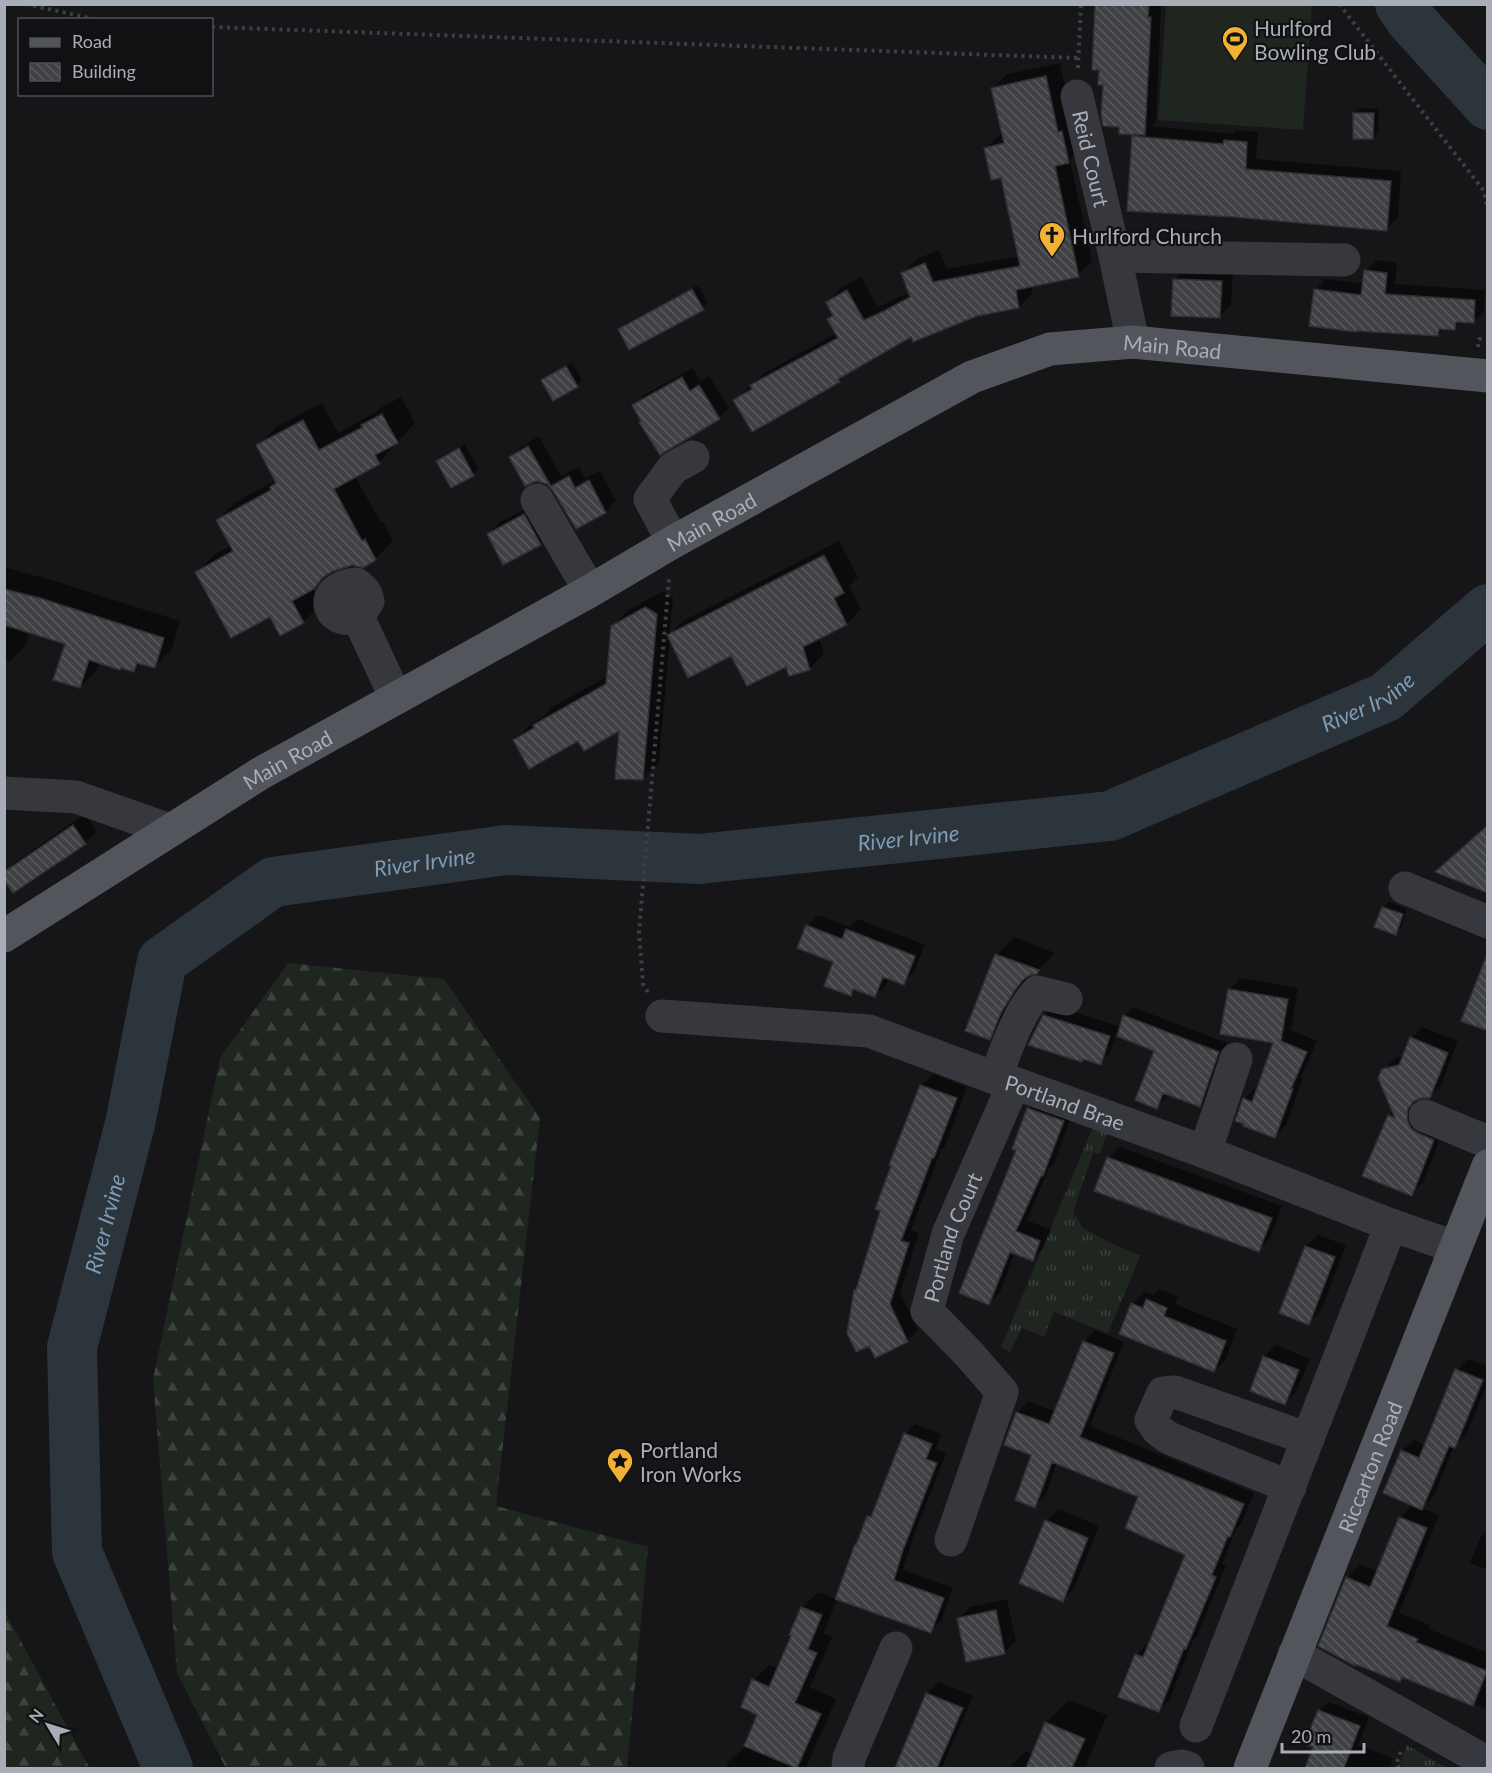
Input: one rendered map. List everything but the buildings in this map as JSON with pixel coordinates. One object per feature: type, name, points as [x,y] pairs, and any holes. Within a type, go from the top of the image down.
[{"type":"main road","name":"Main Road","points":[[4,936],[25,925],[261,773],[972,377],[1050,349],[1133,342],[1488,376]]},
{"type":"main road","name":"Riccarton Road","points":[[1250,1768],[1455,1247],[1486,1177]]},
{"type":"street","name":"Reid Court","points":[[1077,96],[1133,342]]},
{"type":"street","points":[[1115,256],[1344,260]]},
{"type":"street","points":[[673,542],[650,499],[673,468],[693,457]]},
{"type":"street","points":[[537,500],[590,591]]},
{"type":"street","points":[[358,617],[396,698]]},
{"type":"street","points":[[4,793],[76,797],[170,830]]},
{"type":"street","points":[[1405,888],[1488,922]]},
{"type":"street","points":[[1005,1081],[1020,1017],[1028,1003],[1037,992],[1066,999]]},
{"type":"street","name":"Portland Brae","points":[[662,1016],[869,1031],[1205,1152],[1391,1225],[1455,1247]]},
{"type":"street","points":[[1205,1152],[1236,1059]]},
{"type":"street","name":"Portland Court","points":[[951,1540],[1002,1392],[927,1311],[948,1234],[1005,1081]]},
{"type":"street","points":[[1425,1116],[1488,1142]]},
{"type":"street","points":[[1196,1726],[1391,1225]]},
{"type":"street","points":[[1290,1487],[1169,1438],[1150,1420],[1163,1393],[1175,1392],[1308,1439]]},
{"type":"street","points":[[848,1768],[849,1758],[896,1648]]},
{"type":"street","points":[[1294,1654],[1488,1763]]},
{"type":"street","points":[[1171,1768],[1182,1766],[1188,1768]]},
{"type":"path","points":[[26,4],[89,18]]},
{"type":"path","points":[[1077,96],[1081,4]]},
{"type":"path","points":[[1339,4],[1484,191],[1488,212]]},
{"type":"path","points":[[213,27],[1078,58]]},
{"type":"path","points":[[662,1016],[643,984],[639,932],[673,542]]},
{"type":"path","points":[[1399,1768],[1396,1764],[1406,1740]]},
{"type":"green space","name":"Hurlford Bowling Club","points":[[1166,5],[1312,5],[1303,130],[1158,120]]},
{"type":"green space","points":[[288,963],[444,979],[540,1118],[496,1506],[648,1547],[627,1768],[226,1768],[177,1673],[153,1379],[220,1058]]},
{"type":"green space","points":[[1093,1127],[1108,1131],[1100,1153],[1093,1153],[1073,1212],[1083,1228],[1140,1256],[1108,1333],[1054,1312],[1044,1337],[1022,1328],[1010,1352],[1001,1347]]},
{"type":"green space","points":[[4,1610],[89,1767],[89,1768],[5,1768]]},
{"type":"green space","points":[[1407,1745],[1447,1768],[1406,1768],[1399,1765]]},
{"type":"waterway","name":"River Irvine","points":[[1400,4],[1410,19],[1488,105]]},
{"type":"waterway","name":"River Irvine","points":[[168,1768],[77,1552],[72,1347],[130,1124],[162,961],[273,882],[506,850],[699,859],[1110,816],[1386,697],[1488,609]]},
{"type":"place","name":"Hurlford Bowling Club","points":[[1235,62]]},
{"type":"place","name":"Hurlford Church","points":[[1052,258]]},
{"type":"place","name":"Portland Iron Works","points":[[620,1484]]}]
